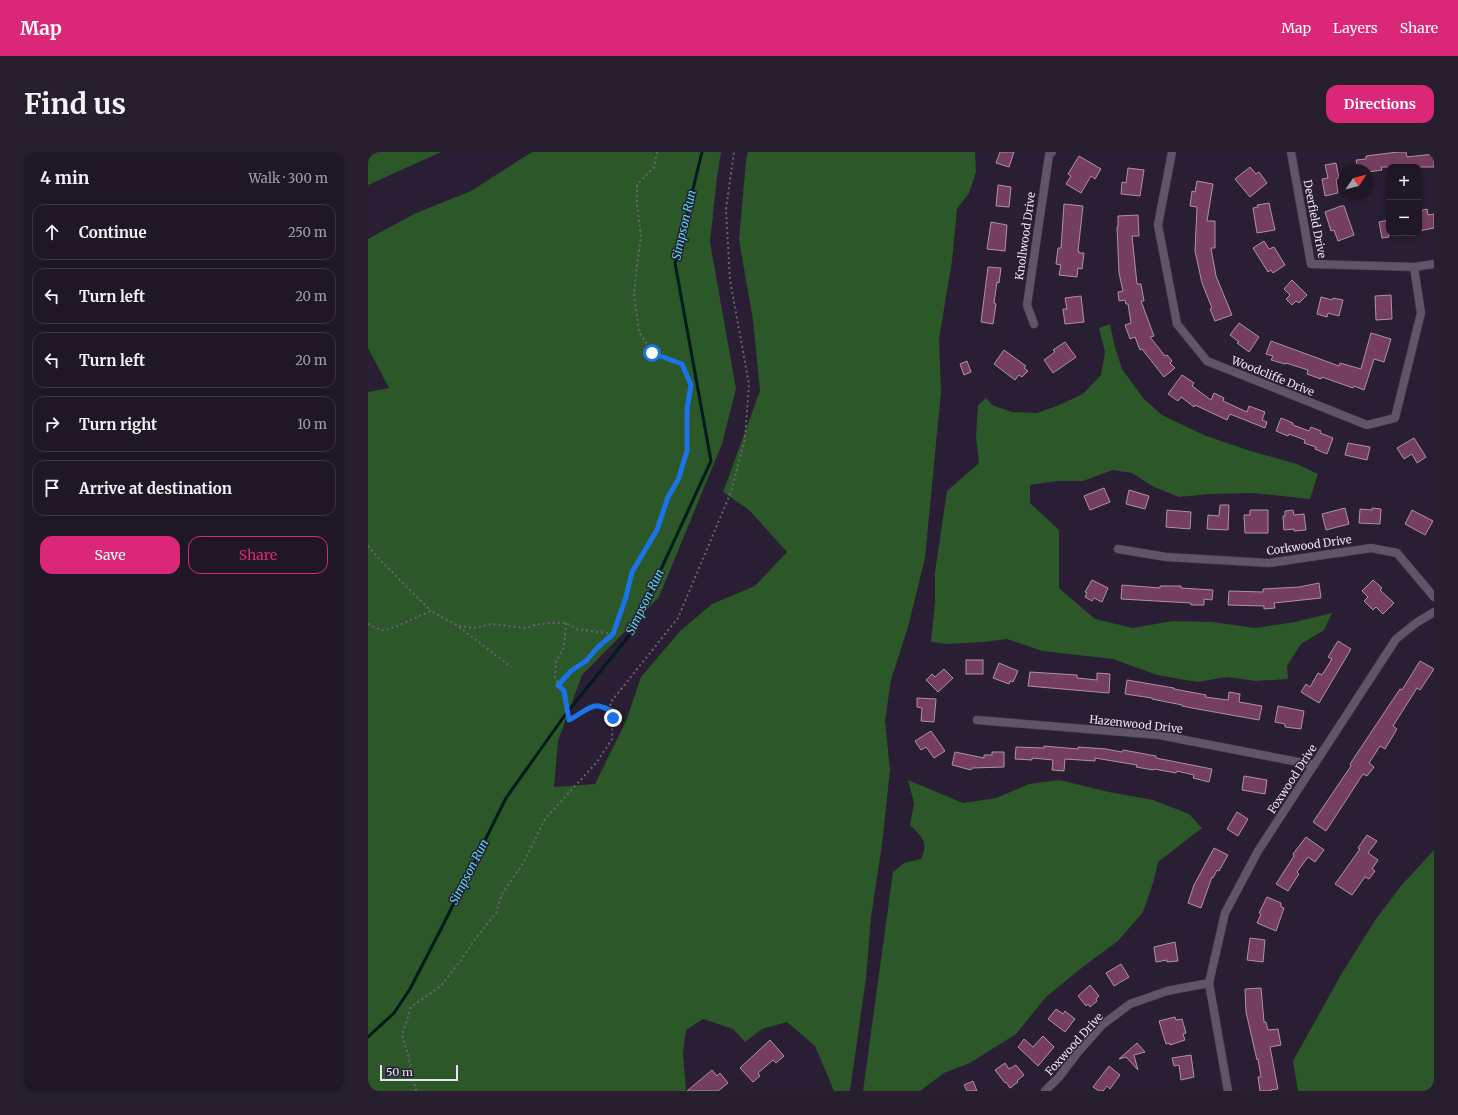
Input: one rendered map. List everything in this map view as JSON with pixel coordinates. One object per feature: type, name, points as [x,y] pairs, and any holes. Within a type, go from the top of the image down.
[{"type":"street","name":"Knollwood Drive","points":[[1034,324],[1027,305],[1049,155],[1052,152]]},
{"type":"street","name":"Woodcliffe Drive","points":[[1173,152],[1158,225],[1176,324],[1207,361],[1367,425],[1395,418],[1421,313],[1414,267]]},
{"type":"street","name":"Deerfield Drive","points":[[1291,152],[1310,264],[1414,267],[1434,264]]},
{"type":"street","name":"Corkwood Drive","points":[[1118,549],[1166,557],[1269,563],[1371,548],[1397,553],[1434,597]]},
{"type":"street","name":"Foxwood Drive","points":[[1228,1091],[1209,983],[1225,913],[1258,851],[1396,639],[1434,612]]},
{"type":"street","name":"Hazenwood Drive","points":[[977,720],[1159,735],[1314,765]]},
{"type":"street","name":"Foxwood Drive","points":[[1045,1091],[1059,1077],[1078,1052],[1102,1025],[1130,1004],[1167,991],[1209,983]]},
{"type":"path","points":[[558,685],[572,670],[586,661],[597,648],[613,634],[626,597],[632,572],[657,530],[668,497],[678,480],[687,451],[687,409],[691,385],[682,364],[652,353],[639,332],[634,295],[641,238],[637,204],[637,185],[654,167],[657,152]]},
{"type":"path","points":[[416,1091],[402,1035],[411,1007],[441,986],[461,960],[496,913],[502,894],[524,862],[545,819],[597,762],[612,739],[613,718],[610,703],[678,618],[731,492],[745,439],[749,384],[730,280],[726,209],[734,152]]},
{"type":"path","points":[[368,546],[431,611],[458,626],[511,667]]},
{"type":"path","points":[[368,624],[384,630],[431,611]]},
{"type":"path","points":[[458,626],[474,628],[492,624],[526,628],[550,623],[566,623],[576,628],[613,634]]},
{"type":"path","points":[[566,623],[564,647],[556,662],[554,677],[558,685],[564,691],[569,720],[579,715],[587,708],[597,705],[612,711]]},
{"type":"green space","points":[[368,152],[441,152],[368,185]]},
{"type":"green space","points":[[532,152],[721,152],[710,242],[736,389],[722,444],[659,597],[582,675],[558,741],[554,787],[595,784],[626,721],[641,677],[680,631],[712,604],[755,586],[787,552],[749,510],[723,492],[760,391],[753,320],[739,240],[748,152],[975,152],[976,172],[969,193],[957,209],[952,261],[939,339],[941,392],[925,558],[908,627],[891,680],[885,721],[890,770],[882,845],[871,917],[866,978],[850,1091],[834,1091],[815,1046],[787,1022],[762,1029],[745,1042],[733,1029],[703,1019],[686,1030],[683,1053],[686,1091],[368,1091],[368,392],[389,388],[368,348],[368,239],[416,213],[471,191]]},
{"type":"green space","points":[[1110,324],[1122,369],[1143,398],[1162,415],[1204,435],[1247,450],[1297,464],[1318,474],[1310,499],[1252,493],[1209,494],[1179,497],[1154,487],[1132,473],[1113,470],[1083,481],[1057,481],[1030,485],[1030,503],[1059,530],[1059,588],[1095,619],[1133,628],[1172,621],[1212,622],[1255,628],[1295,622],[1332,613],[1324,630],[1301,644],[1287,666],[1288,679],[1256,681],[1227,677],[1197,682],[1157,675],[1113,659],[1042,651],[1007,639],[947,644],[931,642],[935,602],[935,572],[947,491],[979,463],[976,436],[978,405],[986,398],[992,405],[1012,412],[1037,413],[1083,394],[1101,375],[1105,352],[1099,328]]},
{"type":"green space","points":[[908,780],[963,803],[996,798],[1029,784],[1059,780],[1109,792],[1153,800],[1189,814],[1202,828],[1158,862],[1154,880],[1143,912],[1118,941],[1046,997],[1016,1034],[970,1063],[944,1073],[920,1091],[863,1091],[893,872],[904,863],[921,859],[924,848],[923,840],[910,825],[914,803]]},
{"type":"green space","points":[[1434,850],[1434,1091],[1298,1091],[1293,1061],[1342,973],[1376,919],[1401,886]]},
{"type":"building","points":[[1000,152],[1014,152],[1009,167],[996,163]]},
{"type":"building","points":[[1398,152],[1406,152],[1407,157],[1434,154],[1434,167],[1422,167],[1422,164],[1386,164],[1386,167],[1381,167],[1382,170],[1374,171],[1374,164],[1357,164],[1356,160],[1366,159],[1366,156]]},
{"type":"building","points":[[1079,156],[1101,169],[1095,179],[1091,176],[1081,193],[1066,184],[1071,176],[1068,174]]},
{"type":"building","points":[[1336,163],[1338,173],[1338,178],[1336,179],[1338,193],[1325,196],[1322,179],[1328,178],[1325,165]]},
{"type":"building","points":[[1250,167],[1256,174],[1259,172],[1267,183],[1250,197],[1235,179]]},
{"type":"building","points":[[1128,168],[1144,170],[1140,196],[1121,194],[1122,182],[1126,183]]},
{"type":"building","points":[[1197,181],[1213,184],[1207,221],[1215,221],[1215,248],[1211,248],[1216,276],[1232,315],[1215,321],[1210,309],[1212,308],[1202,283],[1195,251],[1197,207],[1190,206],[1192,191],[1195,192]]},
{"type":"building","points":[[998,185],[1011,187],[1009,207],[996,206]]},
{"type":"building","points":[[1269,203],[1275,230],[1257,233],[1253,208],[1258,207],[1257,205]]},
{"type":"building","points":[[1064,204],[1083,206],[1078,251],[1079,253],[1084,253],[1082,269],[1078,268],[1077,277],[1059,275],[1061,265],[1056,264],[1058,248],[1061,248]]},
{"type":"building","points":[[1344,206],[1354,235],[1338,241],[1334,230],[1331,231],[1325,212]]},
{"type":"building","points":[[1427,209],[1428,215],[1434,214],[1434,228],[1422,230],[1422,210]]},
{"type":"building","points":[[1138,215],[1139,236],[1132,236],[1137,284],[1141,284],[1144,301],[1141,301],[1154,336],[1150,337],[1165,356],[1167,355],[1172,361],[1170,363],[1175,368],[1164,377],[1142,349],[1140,350],[1135,337],[1130,339],[1125,325],[1131,323],[1128,304],[1126,304],[1125,300],[1119,301],[1118,292],[1123,291],[1119,273],[1118,216]]},
{"type":"building","points":[[1386,221],[1386,236],[1389,237],[1382,238],[1379,222]]},
{"type":"building","points":[[991,222],[1007,225],[1005,251],[987,249]]},
{"type":"building","points":[[1264,241],[1269,249],[1274,247],[1285,265],[1273,273],[1271,270],[1268,272],[1253,248]]},
{"type":"building","points":[[988,267],[1001,268],[994,303],[996,304],[993,324],[981,322]]},
{"type":"building","points":[[1292,280],[1307,295],[1299,303],[1296,301],[1292,305],[1286,299],[1290,295],[1284,289]]},
{"type":"building","points":[[1391,295],[1392,319],[1376,320],[1375,296]]},
{"type":"building","points":[[1081,296],[1084,322],[1065,324],[1063,309],[1067,309],[1065,298]]},
{"type":"building","points":[[1321,297],[1332,300],[1333,298],[1343,300],[1339,316],[1328,313],[1327,317],[1317,314]]},
{"type":"building","points":[[1239,323],[1259,337],[1249,352],[1237,343],[1239,342],[1230,335]]},
{"type":"building","points":[[1371,333],[1391,339],[1384,362],[1374,359],[1364,390],[1307,374],[1308,370],[1271,360],[1273,356],[1266,354],[1271,341],[1339,366],[1340,363],[1361,369]]},
{"type":"building","points":[[1065,342],[1076,357],[1053,373],[1044,360],[1055,352],[1053,350]]},
{"type":"building","points":[[1004,350],[1026,366],[1024,368],[1028,371],[1022,377],[1019,375],[1015,380],[994,364]]},
{"type":"building","points":[[967,361],[971,372],[964,375],[960,364]]},
{"type":"building","points":[[1182,375],[1194,383],[1192,386],[1211,400],[1214,393],[1224,398],[1223,401],[1247,412],[1249,406],[1265,412],[1262,420],[1267,422],[1265,428],[1230,414],[1227,420],[1195,405],[1194,407],[1181,397],[1178,401],[1168,394]]},
{"type":"building","points":[[1281,418],[1293,423],[1293,425],[1309,431],[1311,427],[1321,431],[1320,433],[1333,438],[1327,454],[1315,449],[1316,447],[1304,443],[1305,440],[1289,434],[1288,436],[1276,431]]},
{"type":"building","points":[[1414,438],[1426,457],[1417,463],[1412,454],[1404,459],[1397,448]]},
{"type":"building","points":[[1348,443],[1370,447],[1367,460],[1345,455]]},
{"type":"building","points":[[1104,488],[1110,502],[1090,510],[1084,496]]},
{"type":"building","points":[[1129,490],[1149,496],[1145,509],[1126,504]]},
{"type":"building","points":[[1220,505],[1229,505],[1228,530],[1207,529],[1208,515],[1219,516]]},
{"type":"building","points":[[1345,508],[1349,524],[1326,530],[1322,514]]},
{"type":"building","points":[[1372,508],[1381,509],[1380,524],[1359,523],[1360,509],[1372,510]]},
{"type":"building","points":[[1167,510],[1191,512],[1190,529],[1166,527]]},
{"type":"building","points":[[1250,510],[1268,510],[1268,533],[1245,533],[1244,515],[1250,515]]},
{"type":"building","points":[[1293,510],[1294,515],[1304,514],[1306,530],[1284,530],[1283,516],[1285,516],[1285,511]]},
{"type":"building","points":[[1412,510],[1433,521],[1425,535],[1405,524]]},
{"type":"building","points":[[1092,580],[1108,588],[1102,602],[1094,598],[1092,601],[1085,597],[1087,593],[1085,592]]},
{"type":"building","points":[[1373,580],[1382,588],[1380,590],[1394,603],[1383,614],[1376,607],[1373,610],[1364,601],[1368,597],[1362,591]]},
{"type":"building","points":[[1319,583],[1321,598],[1274,603],[1275,608],[1264,609],[1264,606],[1228,605],[1229,591],[1263,592],[1263,589],[1299,587]]},
{"type":"building","points":[[1122,585],[1160,588],[1160,586],[1181,586],[1181,588],[1213,590],[1212,600],[1204,599],[1204,605],[1191,605],[1191,603],[1121,599]]},
{"type":"building","points":[[1338,641],[1351,649],[1319,703],[1301,692],[1306,684],[1310,687],[1318,673],[1322,675],[1332,659],[1328,657]]},
{"type":"building","points":[[966,660],[983,660],[983,674],[966,674]]},
{"type":"building","points":[[1420,661],[1434,669],[1420,690],[1417,688],[1393,726],[1397,729],[1385,749],[1380,746],[1369,763],[1374,767],[1367,776],[1363,774],[1326,831],[1313,822],[1351,766],[1350,764],[1400,689],[1402,690]]},
{"type":"building","points":[[999,663],[1018,671],[1013,682],[1010,681],[1009,684],[993,678]]},
{"type":"building","points":[[944,669],[953,678],[938,692],[926,680],[932,674],[935,677]]},
{"type":"building","points":[[1030,672],[1077,675],[1077,678],[1097,680],[1097,673],[1110,674],[1109,693],[1028,686]]},
{"type":"building","points":[[1127,680],[1206,695],[1205,697],[1228,700],[1229,692],[1240,694],[1239,702],[1262,706],[1259,720],[1182,706],[1152,698],[1125,694]]},
{"type":"building","points":[[917,698],[936,699],[934,722],[921,721],[922,708],[917,707]]},
{"type":"building","points":[[1278,706],[1304,711],[1301,729],[1285,727],[1285,724],[1275,722]]},
{"type":"building","points":[[931,731],[945,751],[934,758],[926,747],[921,750],[915,741]]},
{"type":"building","points":[[1044,746],[1078,749],[1078,747],[1106,749],[1122,752],[1123,750],[1212,769],[1209,782],[1193,778],[1194,775],[1177,771],[1176,773],[1153,770],[1136,767],[1137,765],[1095,758],[1095,761],[1065,759],[1064,771],[1052,770],[1053,760],[1032,758],[1032,760],[1015,759],[1016,747],[1044,748]]},
{"type":"building","points":[[955,752],[984,758],[984,755],[992,755],[992,752],[1004,752],[1004,767],[972,768],[971,770],[952,765]]},
{"type":"building","points":[[1244,776],[1267,780],[1265,794],[1242,790]]},
{"type":"building","points":[[1237,812],[1248,819],[1238,836],[1227,829]]},
{"type":"building","points":[[1367,835],[1377,841],[1368,853],[1378,860],[1372,869],[1375,871],[1369,879],[1365,877],[1352,895],[1335,884],[1360,849],[1358,848]]},
{"type":"building","points":[[1306,837],[1324,850],[1315,862],[1308,857],[1297,872],[1299,874],[1288,891],[1276,884],[1294,856],[1293,854]]},
{"type":"building","points":[[1214,848],[1228,855],[1219,871],[1217,870],[1213,878],[1212,877],[1201,908],[1188,903],[1194,885]]},
{"type":"building","points":[[1267,897],[1281,903],[1281,907],[1284,908],[1276,931],[1257,923],[1261,914],[1259,913]]},
{"type":"building","points":[[1250,938],[1265,940],[1263,962],[1247,960]]},
{"type":"building","points":[[1175,942],[1178,961],[1167,962],[1167,960],[1156,962],[1154,947]]},
{"type":"building","points":[[1121,964],[1129,977],[1114,986],[1106,973]]},
{"type":"building","points":[[1090,985],[1099,996],[1096,999],[1097,1001],[1090,1007],[1088,1004],[1086,1006],[1078,996]]},
{"type":"building","points":[[1261,988],[1264,1022],[1266,1022],[1268,1030],[1278,1029],[1281,1045],[1270,1047],[1278,1089],[1271,1091],[1260,1091],[1258,1077],[1261,1077],[1258,1059],[1257,1060],[1246,1012],[1245,989]]},
{"type":"building","points":[[1056,1009],[1063,1014],[1065,1011],[1075,1019],[1065,1032],[1048,1019]]},
{"type":"building","points":[[1175,1017],[1176,1020],[1182,1019],[1186,1033],[1183,1034],[1185,1040],[1170,1045],[1170,1043],[1166,1044],[1159,1021]]},
{"type":"building","points":[[1043,1036],[1054,1047],[1038,1066],[1018,1047],[1024,1039],[1033,1047]]},
{"type":"building","points":[[770,1040],[784,1056],[776,1063],[773,1060],[758,1073],[760,1076],[753,1082],[740,1068]]},
{"type":"building","points":[[1137,1043],[1145,1052],[1134,1055],[1138,1070],[1126,1057],[1119,1059]]},
{"type":"building","points":[[1191,1055],[1194,1077],[1181,1080],[1179,1065],[1174,1066],[1172,1058]]},
{"type":"building","points":[[1005,1063],[1009,1069],[1016,1065],[1024,1075],[1010,1088],[995,1070]]},
{"type":"building","points":[[1109,1066],[1120,1075],[1110,1089],[1107,1086],[1103,1091],[1099,1091],[1093,1087]]},
{"type":"building","points":[[712,1070],[717,1076],[720,1073],[728,1083],[718,1091],[687,1091]]},
{"type":"building","points":[[973,1081],[977,1091],[967,1091],[964,1085]]},
{"type":"waterway","name":"Simpson Run","points":[[368,1037],[394,1013],[410,989],[506,798],[565,715],[632,632],[711,461],[675,263],[702,152]]},
{"type":"route","points":[[613,718],[612,711],[597,705],[587,708],[579,715],[569,720],[564,691],[558,685],[572,670],[586,661],[597,648],[613,634],[626,597],[632,572],[657,530],[668,497],[678,480],[687,451],[687,409],[691,385],[682,364],[652,353]]}]
